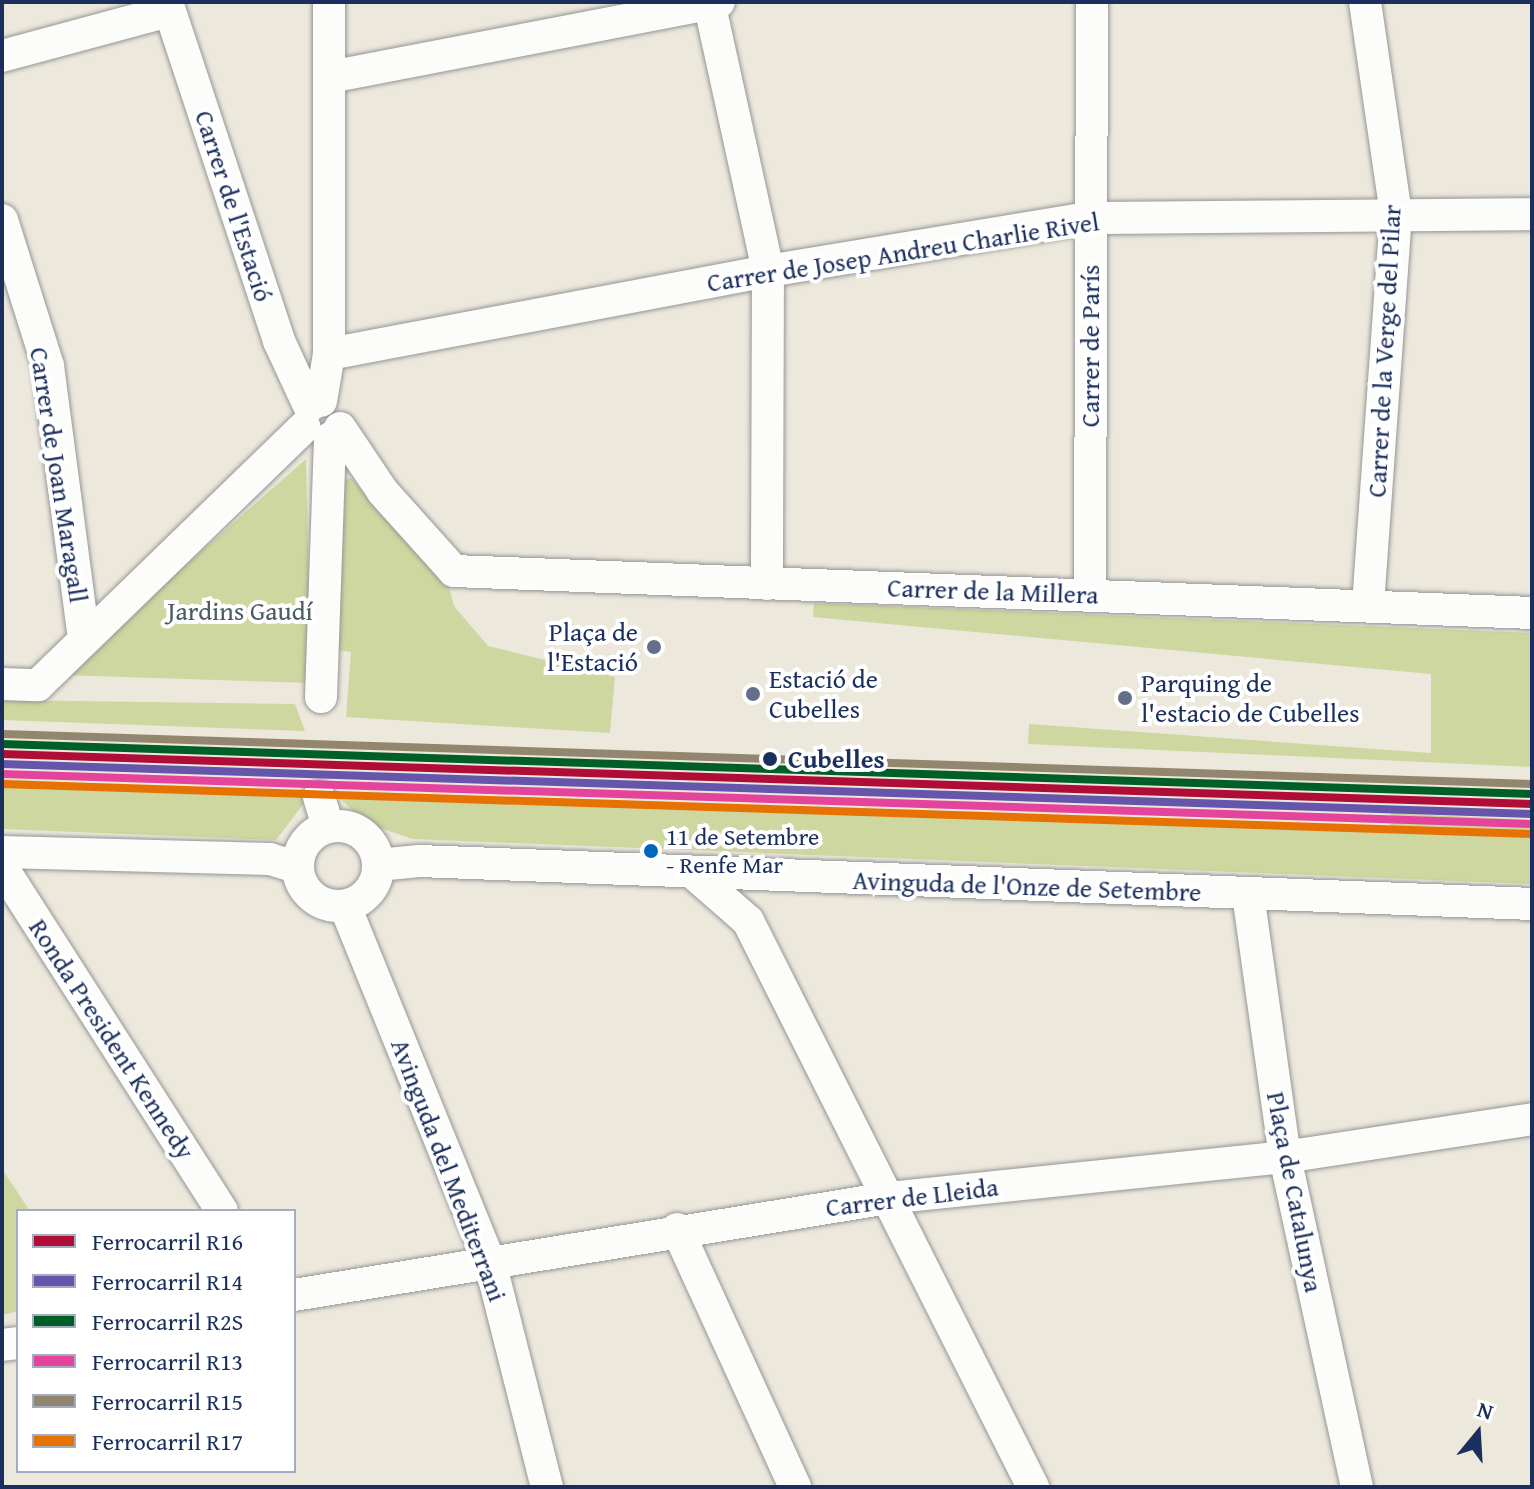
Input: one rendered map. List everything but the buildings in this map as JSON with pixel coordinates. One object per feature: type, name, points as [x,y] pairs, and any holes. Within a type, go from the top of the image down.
[{"type":"street","points":[[321,697],[321,420],[329,354],[329,2]]},
{"type":"street","name":"Carrer de París","points":[[1090,593],[1092,2]]},
{"type":"street","name":"Carrer de la Verge del Pilar","points":[[1365,2],[1396,214],[1368,606]]},
{"type":"street","points":[[330,77],[713,3],[768,271],[767,584]]},
{"type":"street","points":[[2,56],[168,7]]},
{"type":"street","name":"Carrer de l'Estació","points":[[168,7],[279,341],[321,420],[454,571]]},
{"type":"street","name":"Carrer de Josep Andreu Charlie Rivel","points":[[329,354],[768,271],[1089,218],[1532,214]]},
{"type":"street","name":"Carrer de Joan Maragall","points":[[2,220],[48,366],[84,639]]},
{"type":"street","points":[[2,684],[38,685],[321,420]]},
{"type":"street","name":"Carrer de la Millera","points":[[454,571],[1090,593],[1532,613]]},
{"type":"street","points":[[323,812],[368,839],[378,865],[369,892],[345,906],[312,898],[297,867],[305,842],[323,812]]},
{"type":"street","points":[[2,852],[270,859],[297,867]]},
{"type":"street","name":"Avinguda de l'Onze de Setembre","points":[[378,865],[419,861],[769,877],[1532,904]]},
{"type":"street","name":"Ronda President Kennedy","points":[[2,867],[221,1209]]},
{"type":"street","points":[[692,872],[748,921],[1033,1487]]},
{"type":"street","points":[[748,921],[769,877]]},
{"type":"street","name":"Plaça de Catalunya","points":[[1248,894],[1285,1157],[1357,1487]]},
{"type":"street","name":"Avinguda del Mediterrani","points":[[345,906],[491,1266],[547,1487]]},
{"type":"street","name":"Carrer de Lleida","points":[[296,1295],[491,1266],[677,1229],[888,1198],[1285,1157],[1532,1119]]},
{"type":"street","points":[[677,1229],[795,1487]]},
{"type":"green space","name":"Jardins Gaudí","points":[[306,459],[311,683],[61,675]]},
{"type":"green space","points":[[351,478],[449,586],[454,606],[488,646],[615,677],[610,733],[346,717],[351,652],[338,650],[344,480]]},
{"type":"green space","points":[[814,603],[1532,633],[1532,767],[1028,744],[1029,724],[1431,753],[1431,674],[813,617]]},
{"type":"green space","points":[[2,700],[295,704],[305,731],[2,720]]},
{"type":"green space","points":[[2,779],[310,795],[276,840],[2,829]]},
{"type":"green space","points":[[340,798],[1390,826],[1391,813],[1532,820],[1532,884],[413,839],[365,823]]},
{"type":"green space","points":[[2,1169],[29,1209],[16,1209],[16,1312],[2,1315]]},
{"type":"rail line","name":"R15","points":[[3,734],[1532,784]]},
{"type":"rail line","name":"R2S","points":[[2,744],[1532,794]]},
{"type":"rail line","name":"R16","points":[[2,754],[1532,804]]},
{"type":"rail line","name":"R14","points":[[2,764],[1532,814]]},
{"type":"rail line","name":"R13","points":[[2,774],[1531,824]]},
{"type":"rail line","name":"R17","points":[[2,784],[1531,834]]},
{"type":"place","name":"Plaça de l'Estació","points":[[654,647]]},
{"type":"place","name":"Estació de Cubelles","points":[[753,694]]},
{"type":"place","name":"Parquing de l'estacio de Cubelles","points":[[1125,698]]},
{"type":"place","name":"Cubelles","points":[[770,759]]},
{"type":"place","name":"11 de Setembre - Renfe Mar","points":[[651,851]]}]
